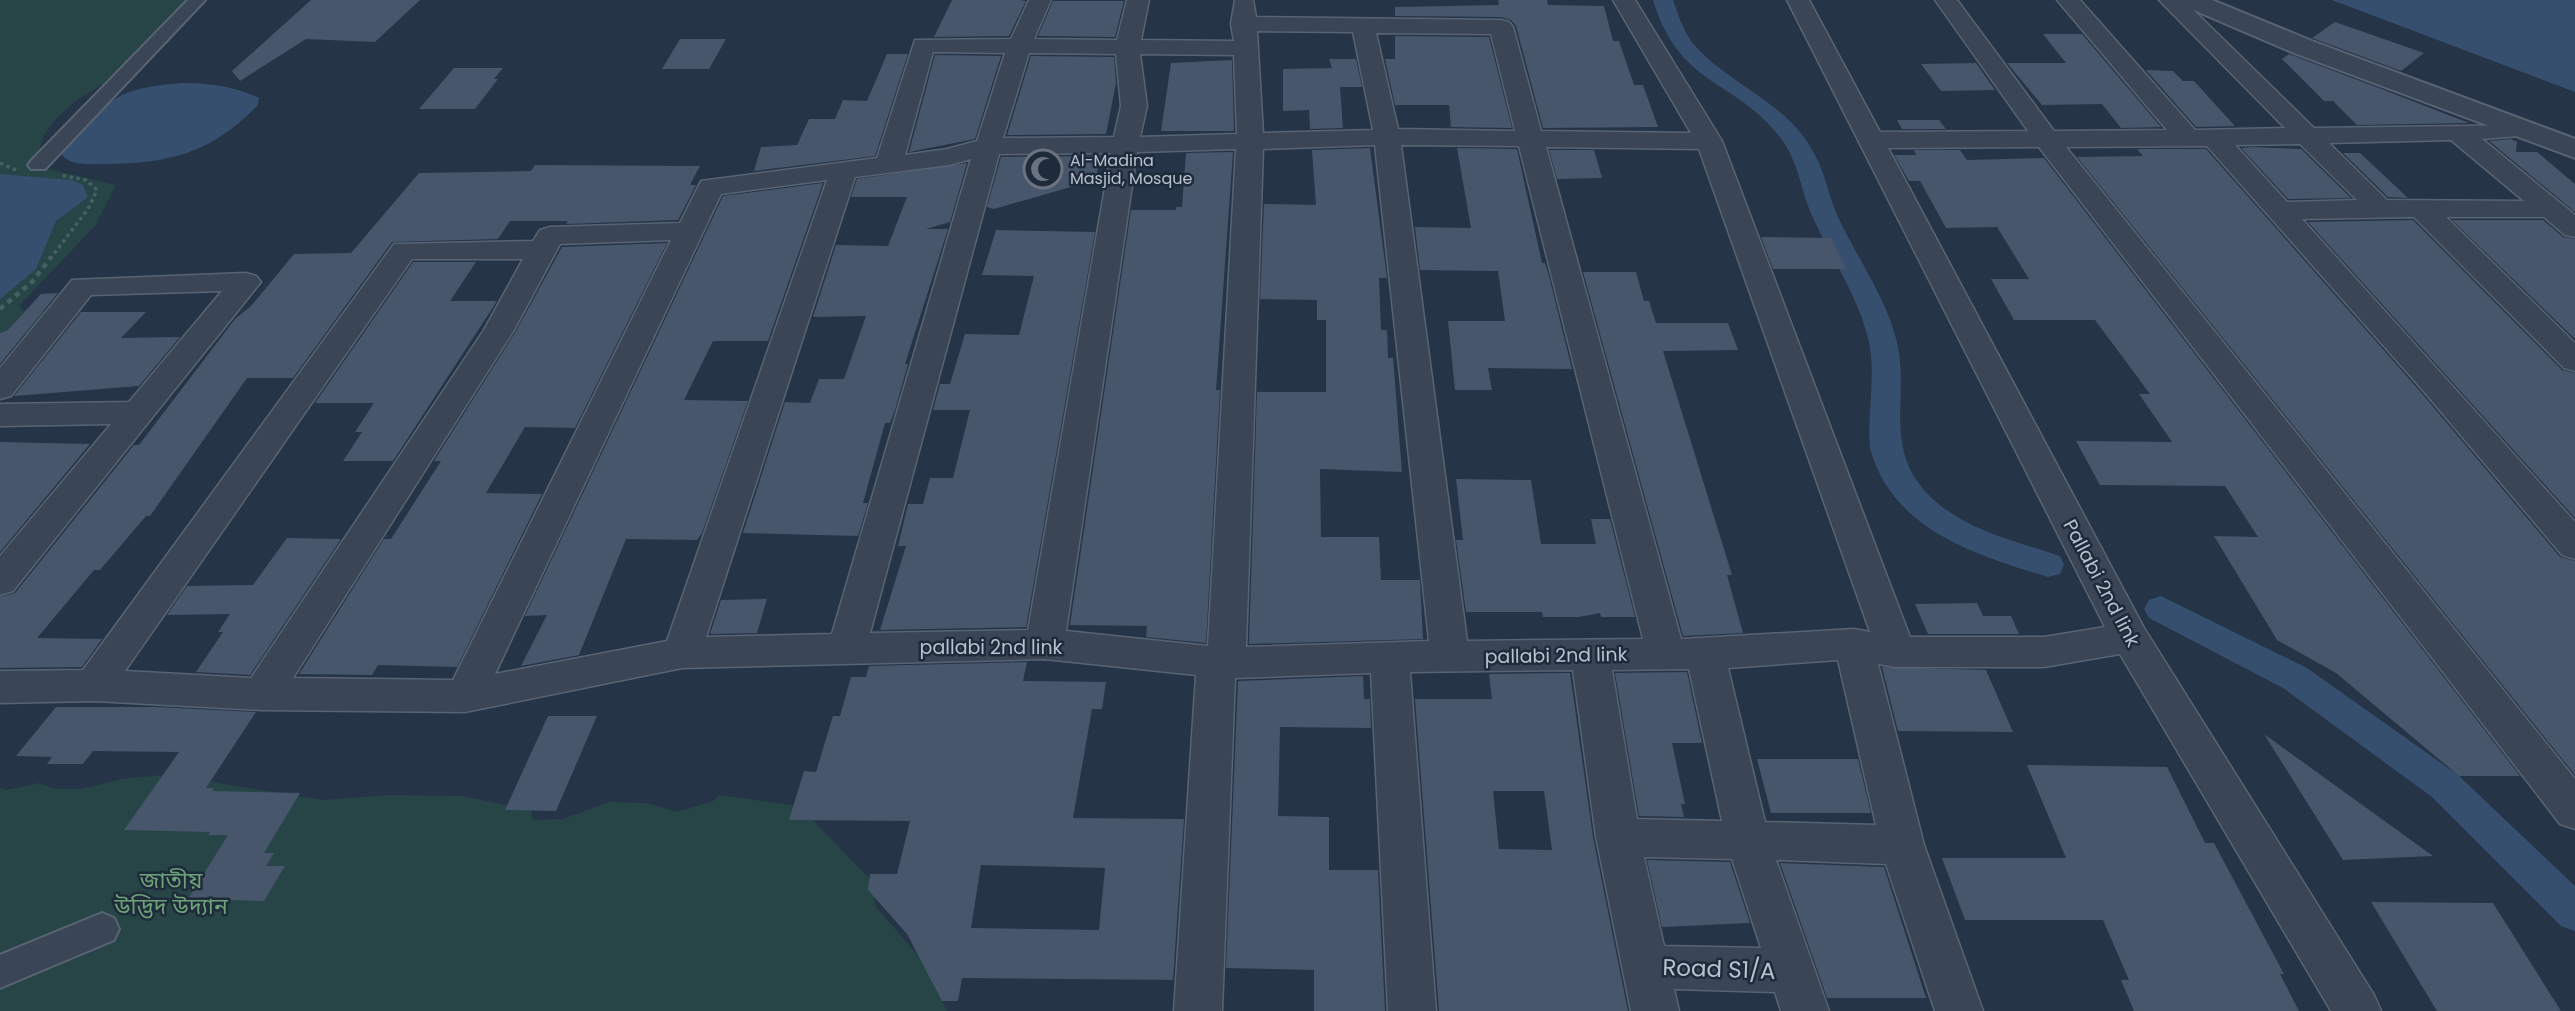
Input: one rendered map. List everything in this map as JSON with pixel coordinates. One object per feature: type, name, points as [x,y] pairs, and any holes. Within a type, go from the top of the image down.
[{"type":"street","points":[[38,171],[197,0]]},
{"type":"street","points":[[847,649],[988,146],[1019,46],[1040,0]]},
{"type":"street","points":[[1045,644],[1125,145],[1134,106],[1127,48],[1138,0]]},
{"type":"street","points":[[1494,0],[1529,139],[1686,653],[1798,991]]},
{"type":"street","points":[[1624,0],[1709,141],[1896,652]]},
{"type":"street","name":"Pallabi 2nd link","points":[[1798,0],[2130,638],[2357,1011]]},
{"type":"street","points":[[1946,0],[2047,140],[2575,811]]},
{"type":"street","points":[[2068,0],[2200,137],[2278,211],[2432,381],[2575,546]]},
{"type":"street","points":[[2170,0],[2380,208]]},
{"type":"street","points":[[2191,0],[2303,47],[2575,149]]},
{"type":"street","points":[[889,164],[923,46],[1127,48],[1245,24],[1502,27]]},
{"type":"street","points":[[1198,1011],[1221,663],[1250,139],[1245,24]]},
{"type":"street","points":[[1363,25],[1388,137],[1450,657]]},
{"type":"street","points":[[1873,140],[2047,140],[2524,130]]},
{"type":"street","points":[[2459,133],[2575,229]]},
{"type":"street","points":[[465,695],[711,187],[949,158],[988,146],[1388,137],[1709,141]]},
{"type":"street","points":[[682,653],[845,169]]},
{"type":"street","points":[[2278,211],[2380,208],[2550,209]]},
{"type":"street","points":[[2421,208],[2575,361]]},
{"type":"street","points":[[262,694],[499,330],[550,236],[688,231]]},
{"type":"street","points":[[94,685],[404,250],[543,250]]},
{"type":"street","points":[[0,389],[82,286],[246,282],[2,578]]},
{"type":"street","points":[[0,415],[139,413]]},
{"type":"street","name":"pallabi 2nd link","points":[[0,687],[94,685],[262,694],[465,695],[682,653],[1045,644],[1221,663],[1390,657],[1590,656],[1854,644],[1896,652],[2044,652],[2130,638]]},
{"type":"street","points":[[1854,644],[1902,845],[1959,1011]]},
{"type":"street","points":[[1590,656],[1618,837],[1655,1011]]},
{"type":"street","points":[[1390,657],[1412,1011]]},
{"type":"street","points":[[1618,837],[1902,845]]},
{"type":"street","points":[[0,972],[102,929]]},
{"type":"street","name":"Road S1/A","points":[[1647,967],[1798,991]]},
{"type":"path","points":[[0,163],[80,178],[93,183],[97,190],[88,209],[62,238],[33,281],[0,309]]},
{"type":"green space","points":[[0,0],[207,0],[189,12],[168,43],[87,94],[51,124],[41,143],[39,163],[48,169],[116,185],[95,226],[20,305],[22,310],[64,313],[20,337],[0,342]]},
{"type":"green space","name":"জাতীয় উদ্ভিদ উদ্যান","points":[[181,773],[222,784],[324,800],[390,795],[462,796],[531,810],[533,820],[562,819],[610,802],[647,803],[677,812],[713,801],[719,795],[799,806],[869,878],[877,908],[922,960],[947,1011],[0,1011],[0,788],[6,790],[39,783],[55,789],[81,789],[122,779]]},
{"type":"water","points":[[2332,0],[2575,0],[2575,92]]},
{"type":"water","points":[[181,83],[230,88],[259,98],[258,105],[223,135],[187,153],[168,158],[148,162],[86,164],[75,163],[62,155],[65,147],[114,100],[139,89]]},
{"type":"water","points":[[0,174],[71,180],[83,185],[88,197],[56,221],[36,269],[0,299]]},
{"type":"building","points":[[311,0],[420,0],[375,42],[306,39],[240,81],[232,71]]},
{"type":"building","points":[[952,0],[1026,1],[1009,36],[934,37]]},
{"type":"building","points":[[1498,0],[1547,0],[1548,5],[1604,6],[1613,41],[1619,41],[1634,85],[1643,85],[1658,127],[1543,128],[1516,26],[1511,20],[1501,17],[1395,16],[1395,7],[1499,5]]},
{"type":"building","points":[[1053,1],[1124,1],[1115,37],[1038,36]]},
{"type":"building","points":[[2335,22],[2424,53],[2401,71],[2312,38]]},
{"type":"building","points":[[2043,34],[2082,34],[2161,127],[2121,128],[2102,104],[2042,105],[2007,63],[2066,63]]},
{"type":"building","points":[[1395,36],[1489,37],[1512,128],[1451,127],[1449,105],[1395,105],[1385,59],[1395,59]]},
{"type":"building","points":[[680,39],[726,39],[709,69],[662,69]]},
{"type":"building","points":[[887,54],[908,54],[875,156],[754,171],[761,147],[797,145],[809,119],[835,119],[843,100],[867,101]]},
{"type":"building","points":[[2289,54],[2469,123],[2357,125],[2333,101],[2324,101],[2282,59]]},
{"type":"building","points":[[935,55],[1001,56],[975,139],[909,152]]},
{"type":"building","points":[[1031,56],[1114,57],[1116,83],[1106,134],[1007,135]]},
{"type":"building","points":[[1329,59],[1356,59],[1362,87],[1340,87],[1343,128],[1310,129],[1309,110],[1283,111],[1283,69],[1332,68]]},
{"type":"building","points":[[1232,60],[1234,131],[1161,131],[1171,63]]},
{"type":"building","points":[[1976,63],[1995,90],[1941,91],[1921,64]]},
{"type":"building","points":[[454,68],[503,68],[475,109],[419,109]]},
{"type":"building","points":[[2146,70],[2173,71],[2183,81],[2194,81],[2235,126],[2196,127]]},
{"type":"building","points":[[1897,120],[1939,120],[1946,129],[1902,129]]},
{"type":"building","points":[[2511,139],[2517,142],[2516,152],[2537,152],[2575,184],[2575,212],[2489,141]]},
{"type":"building","points":[[1370,148],[1387,278],[1379,278],[1381,330],[1387,330],[1388,358],[1393,358],[1402,472],[1320,469],[1321,537],[1379,537],[1381,580],[1420,580],[1423,639],[1249,644],[1257,392],[1326,392],[1326,320],[1317,320],[1317,300],[1260,299],[1264,204],[1316,205],[1312,150]]},
{"type":"building","points":[[1457,148],[1517,149],[1542,263],[1545,263],[1548,272],[1572,369],[1488,368],[1492,390],[1455,390],[1448,321],[1505,321],[1498,271],[1420,270],[1415,227],[1471,228]]},
{"type":"building","points":[[2241,148],[2301,149],[2351,198],[2288,199]]},
{"type":"building","points":[[2137,149],[2206,149],[2419,390],[2560,557],[2575,561],[2575,775],[2077,157],[2143,156]]},
{"type":"building","points":[[1549,150],[1594,150],[1602,178],[1557,179]]},
{"type":"building","points":[[1914,150],[1960,150],[1967,160],[2044,158],[2520,776],[2459,776],[2336,673],[2277,640],[2214,536],[2258,537],[2225,486],[2100,485],[2076,441],[2172,442],[2139,394],[2150,394],[2095,320],[2014,320],[1991,279],[2029,279],[1997,227],[1946,228],[1920,181],[1909,181],[1894,155],[1916,155]]},
{"type":"building","points":[[1233,152],[1216,390],[1220,390],[1206,643],[1146,637],[1147,626],[1070,625],[1131,210],[1176,210],[1176,207],[1182,207],[1186,153]]},
{"type":"building","points":[[2343,153],[2360,153],[2408,198],[2388,197]]},
{"type":"building","points":[[1101,156],[1095,180],[994,209],[987,207],[1001,157]]},
{"type":"building","points":[[967,163],[950,222],[926,229],[948,229],[905,364],[908,364],[895,410],[890,423],[885,423],[863,503],[868,503],[858,536],[743,533],[785,402],[810,403],[819,379],[844,379],[866,316],[813,317],[836,245],[888,246],[907,197],[851,197],[857,179]]},
{"type":"building","points":[[535,165],[700,166],[690,185],[696,185],[678,220],[566,224],[568,221],[510,221],[498,239],[392,242],[293,378],[247,378],[150,516],[146,516],[100,570],[94,570],[37,638],[102,639],[82,667],[0,668],[0,597],[15,593],[134,445],[139,445],[235,319],[252,305],[294,254],[351,253],[419,173],[531,171]]},
{"type":"building","points":[[823,183],[768,341],[713,341],[684,400],[748,401],[702,533],[697,540],[626,539],[579,655],[521,666],[547,615],[525,616],[723,196]]},
{"type":"building","points":[[2413,220],[2562,370],[2575,373],[2575,518],[2308,222]]},
{"type":"building","points":[[2452,220],[2543,220],[2563,237],[2575,239],[2575,339]]},
{"type":"building","points":[[996,230],[1095,232],[1026,627],[880,630],[906,546],[898,546],[908,504],[923,504],[930,478],[953,478],[970,410],[933,410],[940,384],[950,384],[965,334],[1019,335],[1034,276],[982,275]]},
{"type":"building","points":[[1761,237],[1831,238],[1846,269],[1773,269]]},
{"type":"building","points":[[667,243],[575,428],[525,427],[486,493],[542,494],[457,667],[378,665],[372,675],[299,674],[384,539],[391,539],[441,461],[434,461],[516,331],[562,247]]},
{"type":"building","points":[[413,262],[476,262],[450,301],[497,301],[393,461],[343,461],[362,432],[355,432],[374,403],[315,403]]},
{"type":"building","points":[[1583,272],[1636,272],[1644,301],[1649,301],[1656,323],[1728,323],[1738,350],[1663,351],[1732,575],[1727,575],[1743,633],[1683,636]]},
{"type":"building","points":[[58,293],[0,364],[0,333],[8,330],[41,294]]},
{"type":"building","points":[[81,312],[146,312],[121,338],[180,337],[139,386],[14,396]]},
{"type":"building","points":[[0,442],[90,444],[0,552]]},
{"type":"building","points":[[1456,479],[1531,480],[1541,544],[1596,544],[1591,519],[1610,519],[1635,617],[1601,617],[1600,613],[1579,617],[1543,617],[1542,612],[1466,612],[1456,540],[1463,540]]},
{"type":"building","points":[[287,538],[341,539],[250,675],[196,672],[223,632],[218,632],[230,614],[167,615],[187,586],[253,585]]},
{"type":"building","points":[[767,599],[757,633],[710,634],[721,600]]},
{"type":"building","points":[[1977,603],[1983,616],[2011,616],[2019,634],[1928,634],[1915,604]]},
{"type":"building","points":[[1027,662],[1023,681],[1106,682],[1102,709],[1092,709],[1073,818],[1184,819],[1173,980],[962,978],[958,1001],[942,1001],[907,934],[868,890],[870,874],[897,874],[910,821],[789,820],[804,771],[816,772],[833,716],[840,716],[851,677],[866,677],[869,666]],"holes":[[[981,865],[1105,868],[1099,930],[971,928]]]},
{"type":"building","points":[[1882,667],[1986,670],[2013,732],[1898,731]]},
{"type":"building","points":[[1687,672],[1702,743],[1672,743],[1685,804],[1681,804],[1684,817],[1639,816],[1615,673]]},
{"type":"building","points":[[1570,673],[1593,837],[1628,1011],[1439,1011],[1415,699],[1492,699],[1489,674]],"holes":[[[1493,791],[1544,791],[1552,850],[1499,849]]]},
{"type":"building","points":[[1363,676],[1364,699],[1370,699],[1371,728],[1280,727],[1278,816],[1329,817],[1329,870],[1378,870],[1385,1011],[1314,1011],[1314,970],[1226,968],[1238,681]]},
{"type":"building","points":[[56,707],[157,707],[256,712],[206,788],[214,788],[212,791],[300,793],[264,853],[274,853],[266,866],[285,866],[264,901],[188,899],[228,835],[208,835],[210,832],[124,830],[179,752],[93,751],[83,764],[47,764],[52,757],[16,756]]},
{"type":"building","points":[[548,716],[597,716],[556,811],[505,810]]},
{"type":"building","points":[[2264,734],[2433,856],[2343,860]]},
{"type":"building","points":[[1757,759],[1858,759],[1871,813],[1771,813]]},
{"type":"building","points":[[2027,765],[2167,767],[2205,843],[2214,843],[2284,974],[2280,974],[2299,1011],[2134,1011],[2121,980],[2129,980],[2103,920],[1965,920],[1942,858],[2066,858]]},
{"type":"building","points":[[1647,860],[1730,862],[1750,923],[1662,927]]},
{"type":"building","points":[[1780,863],[1884,867],[1926,998],[1827,998]]},
{"type":"building","points":[[2371,902],[2493,903],[2561,1011],[2437,1011]]},
{"type":"waterway","points":[[1663,0],[1672,28],[1687,51],[1706,69],[1771,115],[1790,133],[1804,156],[1825,216],[1862,287],[1883,342],[1886,362],[1884,434],[1889,462],[1902,484],[1922,509],[1948,526],[2048,565]]},
{"type":"waterway","points":[[2161,609],[2295,678],[2445,786],[2575,913]]},
{"type":"place","name":"Al-Madina Masjid, Mosque","points":[[1043,169]]}]
